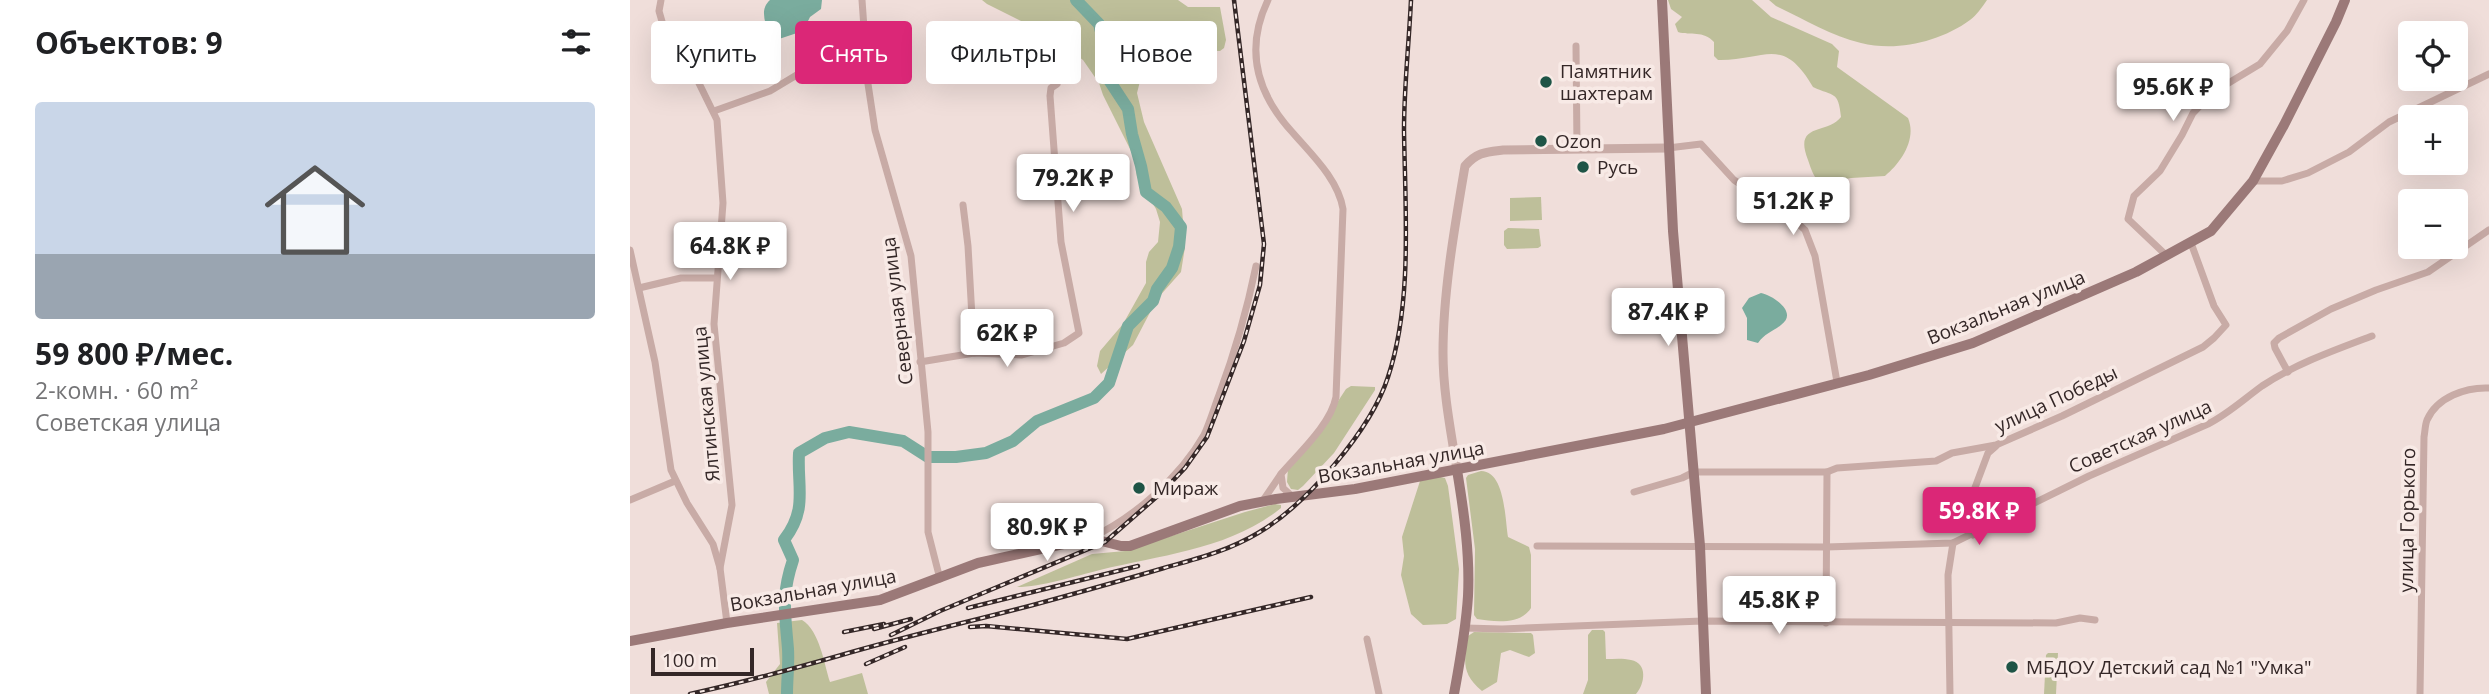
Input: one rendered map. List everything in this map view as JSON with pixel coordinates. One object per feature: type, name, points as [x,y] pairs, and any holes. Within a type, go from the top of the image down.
[{"type":"main road","points":[[1662,0],[1668,148],[1700,546],[1706,694]]},
{"type":"main road","name":"Вокзальная улица","points":[[630,641],[880,600],[990,560],[1090,538],[1121,547],[1130,546],[1229,510],[1262,502],[1325,495],[1691,422],[1917,361],[1973,343],[2136,272],[2211,231],[2253,181],[2284,125],[2345,0]]},
{"type":"main road","points":[[1454,694],[1465,628],[1468,554],[1457,470]]},
{"type":"street","name":"Ялтинская улица","points":[[661,0],[659,11],[663,25],[686,59],[714,111],[722,166],[723,203],[713,324],[732,505],[720,568]]},
{"type":"street","name":"Северная улица","points":[[862,0],[863,21]]},
{"type":"street","points":[[1262,502],[1281,474],[1322,426],[1335,404],[1343,209],[1328,174],[1290,130],[1261,88],[1255,47],[1263,10],[1268,0]]},
{"type":"street","points":[[2166,256],[2127,219],[2134,196],[2160,171],[2193,113],[2213,93],[2260,64],[2287,30],[2304,0]]},
{"type":"street","points":[[1576,46],[1577,148]]},
{"type":"street","points":[[2253,181],[2270,182],[2294,178],[2326,164],[2349,152],[2389,122],[2489,74]]},
{"type":"street","points":[[714,111],[770,91],[795,75]]},
{"type":"street","name":"Северная улица","points":[[869,84],[875,130],[909,244],[928,440],[928,532],[940,579]]},
{"type":"street","points":[[919,362],[974,353],[1022,355],[1064,343],[1079,333],[1060,230],[1050,96],[1051,88],[1058,84]]},
{"type":"street","points":[[1457,470],[1446,397],[1443,341],[1465,166],[1473,156],[1485,152],[1668,148],[1701,144],[1734,180],[1792,218],[1805,230],[1815,256],[1837,382]]},
{"type":"street","points":[[963,205],[974,353]]},
{"type":"street","points":[[2288,372],[2275,348],[2274,342],[2279,338],[2331,309],[2428,272],[2489,230]]},
{"type":"street","name":"улица Победы","points":[[1633,492],[1694,472],[1827,472],[1838,468],[1936,461],[1952,453],[1996,445],[2062,416],[2203,346],[2225,325],[2214,306],[2191,243]]},
{"type":"street","points":[[630,250],[632,269],[639,288],[655,362],[671,470],[713,544],[720,568],[727,623]]},
{"type":"street","points":[[1090,538],[1117,525],[1143,506],[1200,441],[1233,358],[1256,266]]},
{"type":"street","points":[[639,288],[681,278],[716,278]]},
{"type":"street","name":"Советская улица","points":[[1537,547],[1826,547],[1953,543],[2078,481],[2215,421],[2263,386],[2288,372],[2332,351],[2372,337]]},
{"type":"street","name":"улица Горького","points":[[2420,694],[2424,437],[2427,420],[2440,403],[2462,391],[2489,388]]},
{"type":"street","points":[[1973,535],[1966,518],[1967,509],[1988,453],[1996,445]]},
{"type":"street","points":[[1826,623],[1827,472]]},
{"type":"street","points":[[1281,474],[1283,488],[1294,498]]},
{"type":"street","points":[[630,500],[675,481]]},
{"type":"street","points":[[1950,694],[1948,575],[1953,543]]},
{"type":"street","points":[[1465,628],[1702,621],[2056,623],[2080,618],[2095,620]]},
{"type":"street","points":[[1367,639],[1379,694]]},
{"type":"green space","points":[[982,0],[1178,0],[1188,7],[1220,7],[1226,40],[1224,48],[1217,51],[1217,21],[1095,21],[1095,77],[1081,58],[1081,21],[1021,21]]},
{"type":"green space","points":[[1668,0],[1752,0],[1771,17],[1832,44],[1839,51],[1837,67],[1908,118],[1909,142],[1902,157],[1885,176],[1851,178],[1821,184],[1810,167],[1805,140],[1808,134],[1841,117],[1836,98],[1813,87],[1802,71],[1782,55],[1718,60],[1714,56],[1714,42],[1710,38],[1678,32],[1675,24],[1682,17],[1671,9]]},
{"type":"green space","points":[[1769,0],[1987,0],[1973,18],[1958,28],[1917,43],[1889,46],[1861,43],[1839,36],[1776,6]]},
{"type":"green space","points":[[1099,84],[1139,84],[1137,93],[1144,122],[1182,209],[1185,247],[1181,272],[1157,299],[1133,345],[1101,374],[1097,366],[1100,351],[1123,324],[1146,283],[1146,262],[1149,252],[1158,242],[1160,222],[1156,209],[1137,177],[1135,159]]},
{"type":"green space","points":[[1541,197],[1542,220],[1510,221],[1510,198]]},
{"type":"green space","points":[[1508,228],[1539,229],[1541,246],[1507,249],[1504,245],[1504,231]]},
{"type":"green space","points":[[1351,386],[1375,387],[1375,390],[1334,453],[1303,486],[1298,490],[1291,489],[1287,482],[1288,468],[1321,427],[1346,389]]},
{"type":"green space","points":[[1481,471],[1489,473],[1499,487],[1508,537],[1529,547],[1531,555],[1531,608],[1514,620],[1484,620],[1477,619],[1474,615],[1475,549],[1466,478]]},
{"type":"green space","points":[[1445,478],[1448,486],[1459,569],[1456,619],[1447,624],[1423,625],[1411,614],[1401,575],[1404,556],[1402,537],[1420,481]]},
{"type":"green space","points":[[1275,504],[1281,505],[1281,508],[1261,522],[1218,542],[1058,581],[1017,587],[1092,554],[1125,551]]},
{"type":"green space","points":[[802,620],[817,640],[830,682],[862,673],[868,694],[769,694],[766,682],[780,664],[777,623]]},
{"type":"green space","points":[[1592,630],[1605,632],[1606,659],[1628,659],[1640,665],[1643,680],[1636,694],[1583,694],[1588,680],[1588,635]]},
{"type":"green space","points":[[1474,632],[1531,633],[1535,653],[1529,657],[1510,650],[1501,653],[1497,682],[1482,691],[1470,678],[1466,666],[1468,636]]},
{"type":"green space","points":[[2048,653],[2058,653],[2056,694],[2044,694]]},
{"type":"water","points":[[770,0],[822,0],[821,9],[808,21],[795,21],[795,34],[781,38],[781,21],[765,21]]},
{"type":"water","points":[[1761,293],[1782,305],[1787,315],[1781,325],[1758,343],[1747,340],[1747,318],[1742,308],[1749,298]]},
{"type":"waterway","points":[[787,694],[785,604],[793,560],[784,540],[799,508],[799,453],[825,438],[849,432],[903,441],[928,457],[986,453],[1013,441],[1037,421],[1094,398],[1109,383],[1128,326],[1153,301],[1157,289],[1172,268],[1179,247],[1181,227],[1166,207],[1146,192],[1128,109],[1107,77],[1105,47],[1099,24],[1076,0]]},
{"type":"railway","points":[[891,635],[940,611],[1105,542],[1161,493],[1185,468],[1207,437],[1244,341],[1260,285],[1264,244],[1234,0]]},
{"type":"railway","points":[[690,694],[1033,605],[1224,550],[1277,520],[1316,485],[1352,442],[1380,398],[1396,348],[1406,255],[1404,114],[1411,0]]},
{"type":"railway","points":[[968,608],[1138,566]]},
{"type":"railway","points":[[970,627],[986,626],[1127,639],[1311,597]]},
{"type":"railway","points":[[874,629],[911,619]]},
{"type":"railway","points":[[844,632],[884,624]]},
{"type":"railway","points":[[866,664],[905,647]]},
{"type":"place","name":"Памятник шахтерам","points":[[1546,82]]},
{"type":"place","name":"Ozon","points":[[1541,141]]},
{"type":"place","name":"Русь","points":[[1583,167]]},
{"type":"place","name":"Мираж","points":[[1139,488]]},
{"type":"place","name":"МБДОУ Детский сад №1 \"Умка\"","points":[[2012,667]]}]
